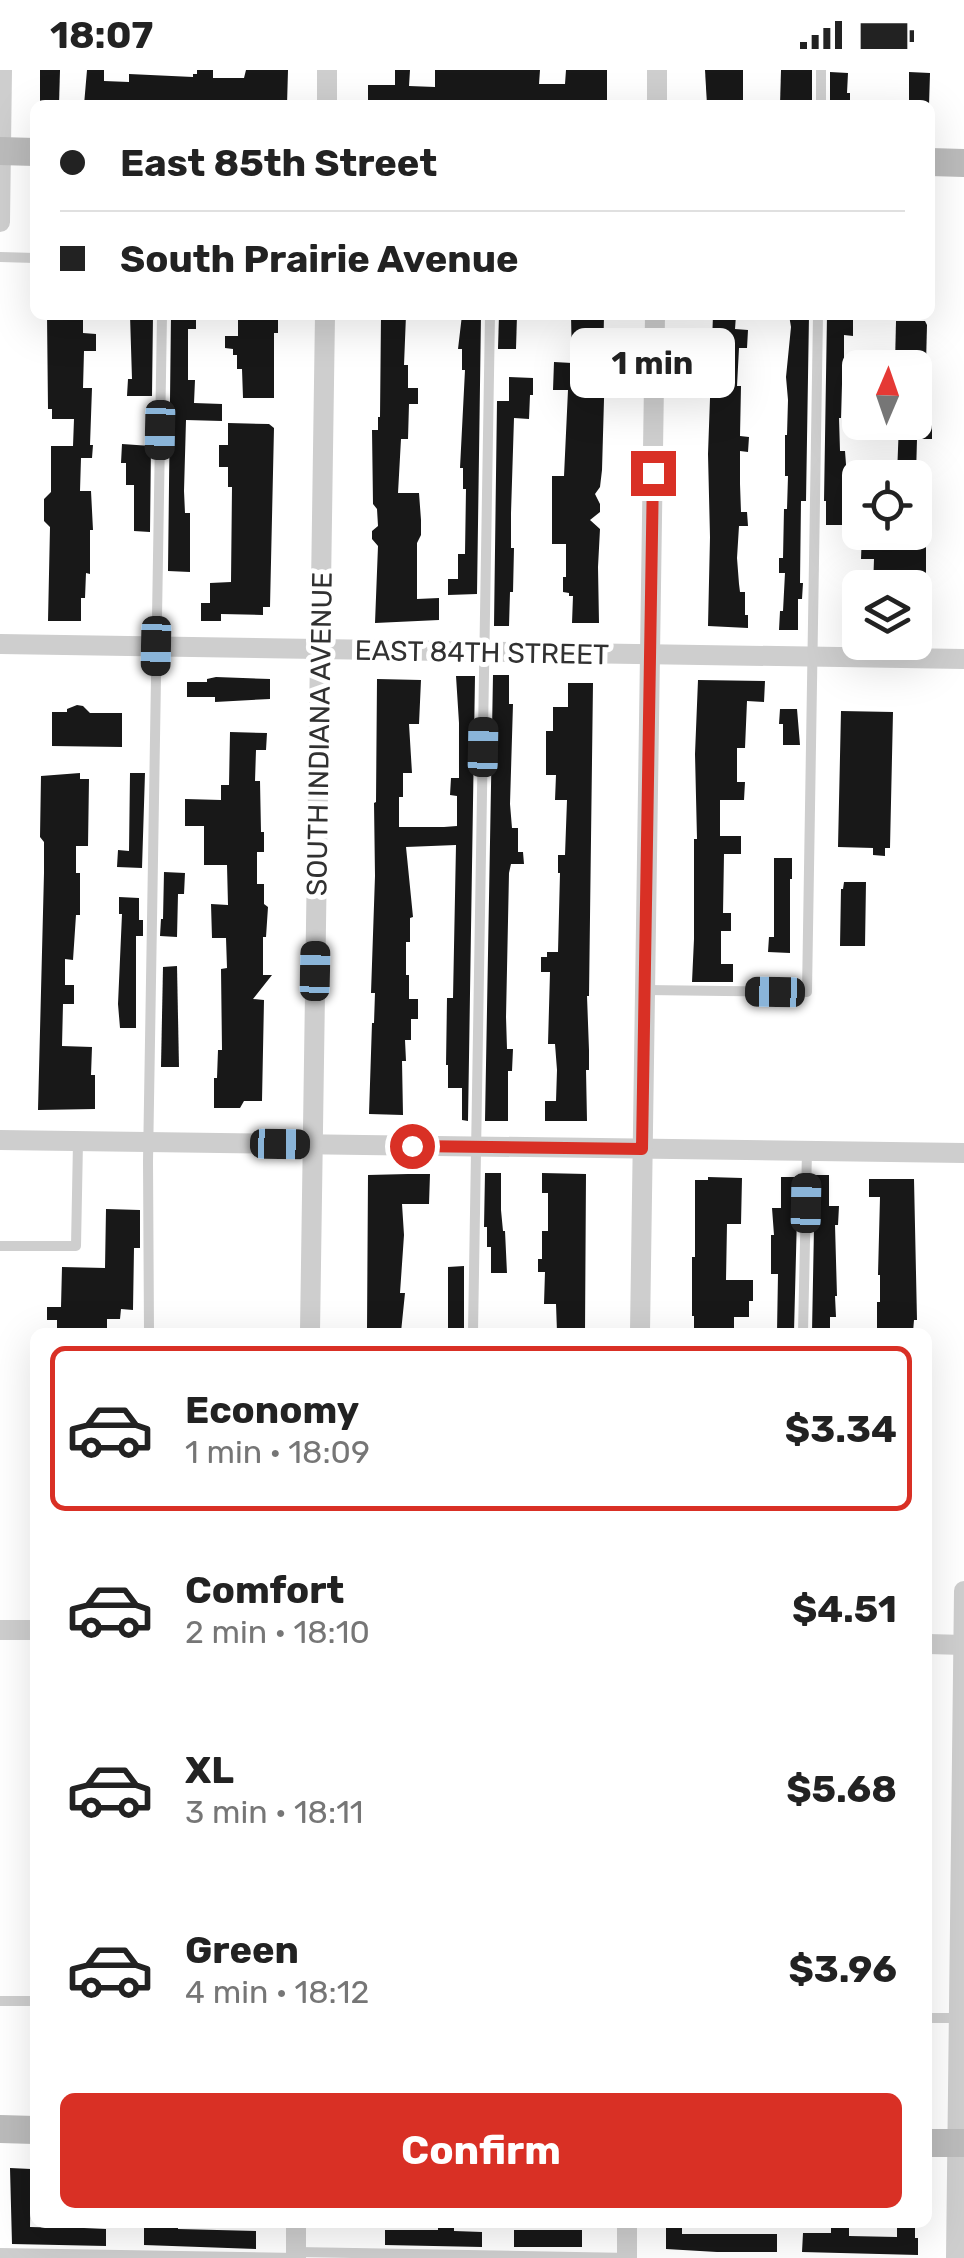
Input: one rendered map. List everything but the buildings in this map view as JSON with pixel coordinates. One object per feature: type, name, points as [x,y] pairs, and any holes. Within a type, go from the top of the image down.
[{"type":"street","points":[[0,222],[2,70]]},
{"type":"street","points":[[327,70],[327,100]]},
{"type":"street","points":[[657,70],[657,100]]},
{"type":"street","points":[[0,152],[30,152]]},
{"type":"street","points":[[935,162],[964,163]]},
{"type":"street","name":"SOUTH INDIANA AVENUE","points":[[310,1328],[325,320]]},
{"type":"street","points":[[640,1328],[655,320]]},
{"type":"street","name":"EAST 84TH STREET","points":[[0,644],[964,659]]},
{"type":"street","points":[[0,1140],[964,1153]]},
{"type":"street","points":[[959,2244],[949,2143],[961,2018],[964,1591]]},
{"type":"street","points":[[0,1630],[30,1630]]},
{"type":"street","points":[[932,1644],[964,1645]]},
{"type":"street","points":[[0,2129],[30,2130]]},
{"type":"street","points":[[296,2228],[296,2255]]},
{"type":"street","points":[[628,2228],[630,2258]]},
{"type":"lane","points":[[821,100],[822,70]]},
{"type":"lane","points":[[0,257],[30,258]]},
{"type":"lane","points":[[149,1328],[162,320]]},
{"type":"lane","points":[[474,1328],[490,320]]},
{"type":"lane","points":[[645,990],[808,992],[818,320]]},
{"type":"lane","points":[[0,1246],[76,1246],[78,1141]]},
{"type":"lane","points":[[803,1328],[807,1151]]},
{"type":"lane","points":[[0,2001],[30,2002]]},
{"type":"lane","points":[[932,2018],[961,2018]]},
{"type":"lane","points":[[0,2253],[630,2258]]},
{"type":"route","points":[[412,1146],[642,1149],[653,473]]}]
